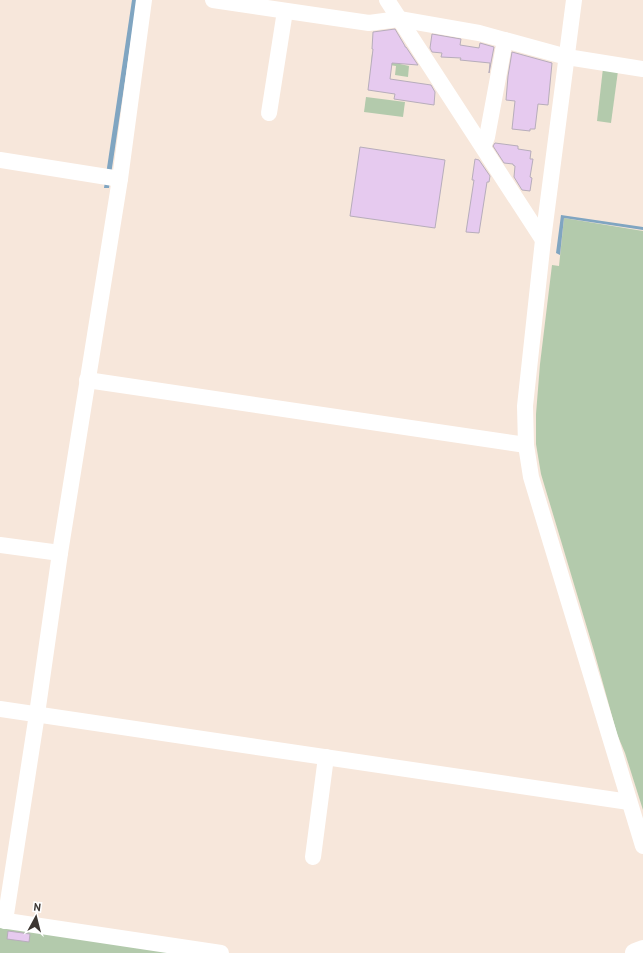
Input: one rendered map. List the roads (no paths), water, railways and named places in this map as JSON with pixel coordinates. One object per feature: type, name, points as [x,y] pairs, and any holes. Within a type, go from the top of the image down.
[{"type":"main road","points":[[635,953],[643,950]]},
{"type":"street","points":[[144,0],[120,179],[60,553],[37,714],[3,921],[221,953]]},
{"type":"street","points":[[213,0],[369,23],[399,19],[479,33],[567,57],[643,69]]},
{"type":"street","points":[[387,0],[543,240]]},
{"type":"street","points":[[574,0],[543,240],[525,406],[526,445],[530,476],[643,846]]},
{"type":"street","points":[[269,113],[284,11]]},
{"type":"street","points":[[482,147],[487,137],[505,40]]},
{"type":"street","points":[[0,160],[120,179]]},
{"type":"street","points":[[87,380],[526,445]]},
{"type":"street","points":[[0,544],[60,553]]},
{"type":"street","points":[[0,709],[629,802]]},
{"type":"street","points":[[313,857],[326,757]]},
{"type":"water","points":[[132,0],[137,0],[109,188],[104,188]]},
{"type":"water","points":[[561,215],[643,227],[643,230],[564,218],[560,255],[556,253]]}]
